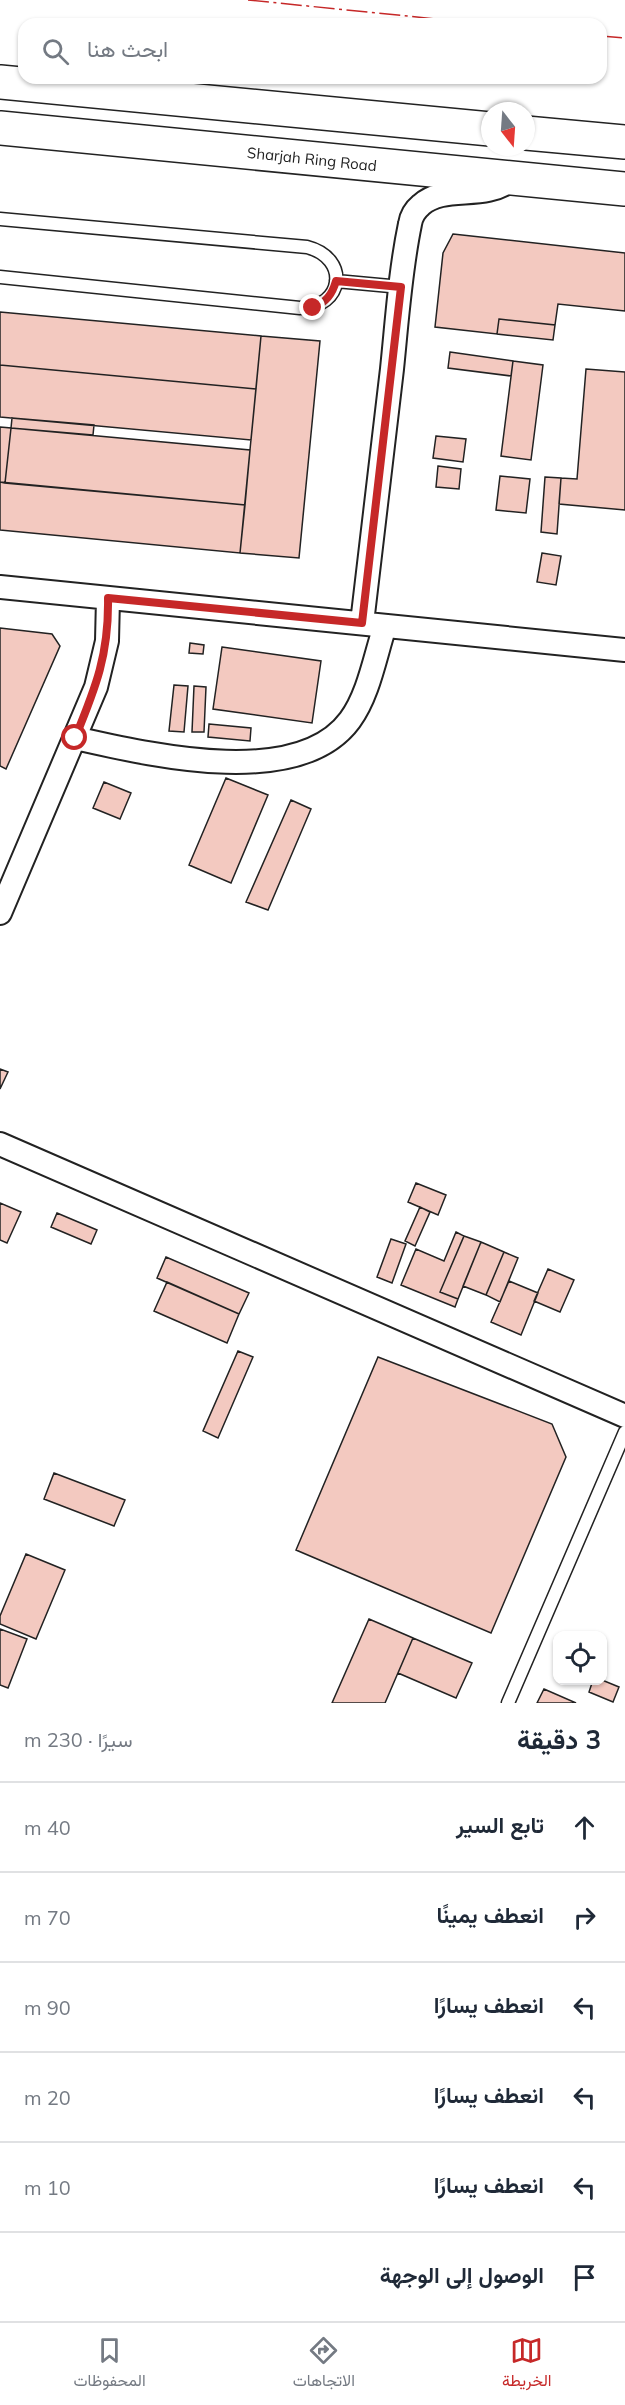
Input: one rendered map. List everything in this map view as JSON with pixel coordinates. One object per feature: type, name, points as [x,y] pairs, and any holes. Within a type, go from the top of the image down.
[{"type":"highway","points":[[0,82],[18,84]]},
{"type":"highway","points":[[21,84],[481,128]]},
{"type":"highway","name":"Sharjah Ring Road","points":[[0,128],[625,189]]},
{"type":"highway","points":[[535,134],[625,142]]},
{"type":"street","points":[[362,623],[410,223],[420,205],[439,196],[490,190],[504,185],[513,178]]},
{"type":"street","points":[[0,587],[625,650]]},
{"type":"street","points":[[0,913],[96,687],[107,640],[108,598]]},
{"type":"street","points":[[75,738],[138,752],[204,760],[241,761],[278,759],[298,755],[326,742],[349,722],[360,704],[385,626]]},
{"type":"street","points":[[0,1144],[625,1416]]},
{"type":"lane","points":[[0,219],[307,247],[320,250],[329,257],[336,268],[336,281],[333,293],[324,303],[313,308],[300,308],[0,278]]},
{"type":"lane","points":[[336,281],[401,287]]},
{"type":"lane","points":[[508,1703],[625,1432]]},
{"type":"building","points":[[453,234],[625,253],[625,311],[558,304],[555,325],[499,319],[497,334],[435,327],[443,253]]},
{"type":"building","points":[[0,312],[261,336],[256,389],[0,365]]},
{"type":"building","points":[[499,319],[555,325],[553,340],[497,334]]},
{"type":"building","points":[[261,336],[320,341],[299,558],[240,553]]},
{"type":"building","points":[[450,352],[513,361],[511,376],[448,368]]},
{"type":"building","points":[[513,361],[543,365],[531,460],[501,456]]},
{"type":"building","points":[[0,365],[256,389],[251,440],[0,417]]},
{"type":"building","points":[[586,369],[625,372],[625,510],[559,504],[561,478],[577,479]]},
{"type":"building","points":[[12,418],[94,425],[93,435],[11,428]]},
{"type":"building","points":[[0,427],[11,428],[5,483],[0,482]]},
{"type":"building","points":[[11,428],[250,450],[245,505],[5,483]]},
{"type":"building","points":[[436,436],[466,439],[463,462],[433,458]]},
{"type":"building","points":[[438,466],[461,469],[459,489],[436,487]]},
{"type":"building","points":[[500,476],[530,479],[526,513],[496,510]]},
{"type":"building","points":[[545,477],[561,478],[557,534],[541,532]]},
{"type":"building","points":[[0,482],[245,505],[240,553],[0,530]]},
{"type":"building","points":[[542,553],[561,556],[556,585],[537,582]]},
{"type":"building","points":[[0,628],[52,634],[60,646],[6,769],[0,766]]},
{"type":"building","points":[[190,643],[204,645],[203,654],[189,653]]},
{"type":"building","points":[[222,647],[321,661],[312,723],[213,709]]},
{"type":"building","points":[[174,685],[188,686],[184,732],[169,731]]},
{"type":"building","points":[[194,686],[206,687],[204,732],[192,732]]},
{"type":"building","points":[[209,724],[251,728],[250,741],[208,737]]},
{"type":"building","points":[[226,778],[268,795],[231,883],[189,865]]},
{"type":"building","points":[[104,782],[131,793],[120,819],[93,808]]},
{"type":"building","points":[[291,800],[311,809],[268,910],[246,902]]},
{"type":"building","points":[[0,1069],[8,1072],[0,1089]]},
{"type":"building","points":[[416,1183],[446,1195],[438,1215],[408,1202]]},
{"type":"building","points":[[0,1203],[21,1212],[7,1243],[0,1240]]},
{"type":"building","points":[[420,1207],[430,1212],[415,1246],[405,1241]]},
{"type":"building","points":[[57,1213],[97,1230],[91,1244],[51,1227]]},
{"type":"building","points":[[456,1232],[464,1236],[440,1292],[458,1299],[455,1307],[401,1285],[416,1249],[444,1261]]},
{"type":"building","points":[[464,1236],[481,1242],[458,1299],[440,1292]]},
{"type":"building","points":[[391,1239],[406,1244],[392,1283],[377,1277]]},
{"type":"building","points":[[481,1242],[504,1252],[486,1295],[463,1286]]},
{"type":"building","points":[[504,1252],[518,1258],[500,1302],[486,1295]]},
{"type":"building","points":[[166,1257],[249,1293],[239,1314],[157,1278]]},
{"type":"building","points":[[548,1269],[574,1280],[560,1312],[534,1301]]},
{"type":"building","points":[[509,1281],[538,1293],[521,1335],[491,1322]]},
{"type":"building","points":[[167,1282],[239,1314],[227,1343],[154,1311]]},
{"type":"building","points":[[238,1351],[253,1357],[218,1438],[203,1431]]},
{"type":"building","points":[[378,1357],[552,1424],[566,1457],[491,1633],[296,1550]]},
{"type":"building","points":[[54,1473],[125,1500],[114,1526],[44,1499]]},
{"type":"building","points":[[26,1554],[65,1570],[36,1639],[0,1624],[0,1616]]},
{"type":"building","points":[[369,1619],[413,1638],[385,1703],[332,1703]]},
{"type":"building","points":[[0,1629],[27,1639],[8,1688],[0,1685]]},
{"type":"building","points":[[413,1638],[472,1663],[456,1698],[398,1673]]},
{"type":"building","points":[[607,1682],[619,1687],[613,1702],[589,1692],[591,1685],[607,1685]]},
{"type":"building","points":[[544,1689],[576,1703],[537,1703]]},
{"type":"power","points":[[248,0],[426,18]]},
{"type":"power","points":[[607,36],[625,38]]},
{"type":"route","points":[[75,738],[103,664],[107,640],[108,598],[362,623],[401,287],[336,281],[333,293],[324,303],[313,308]]}]
